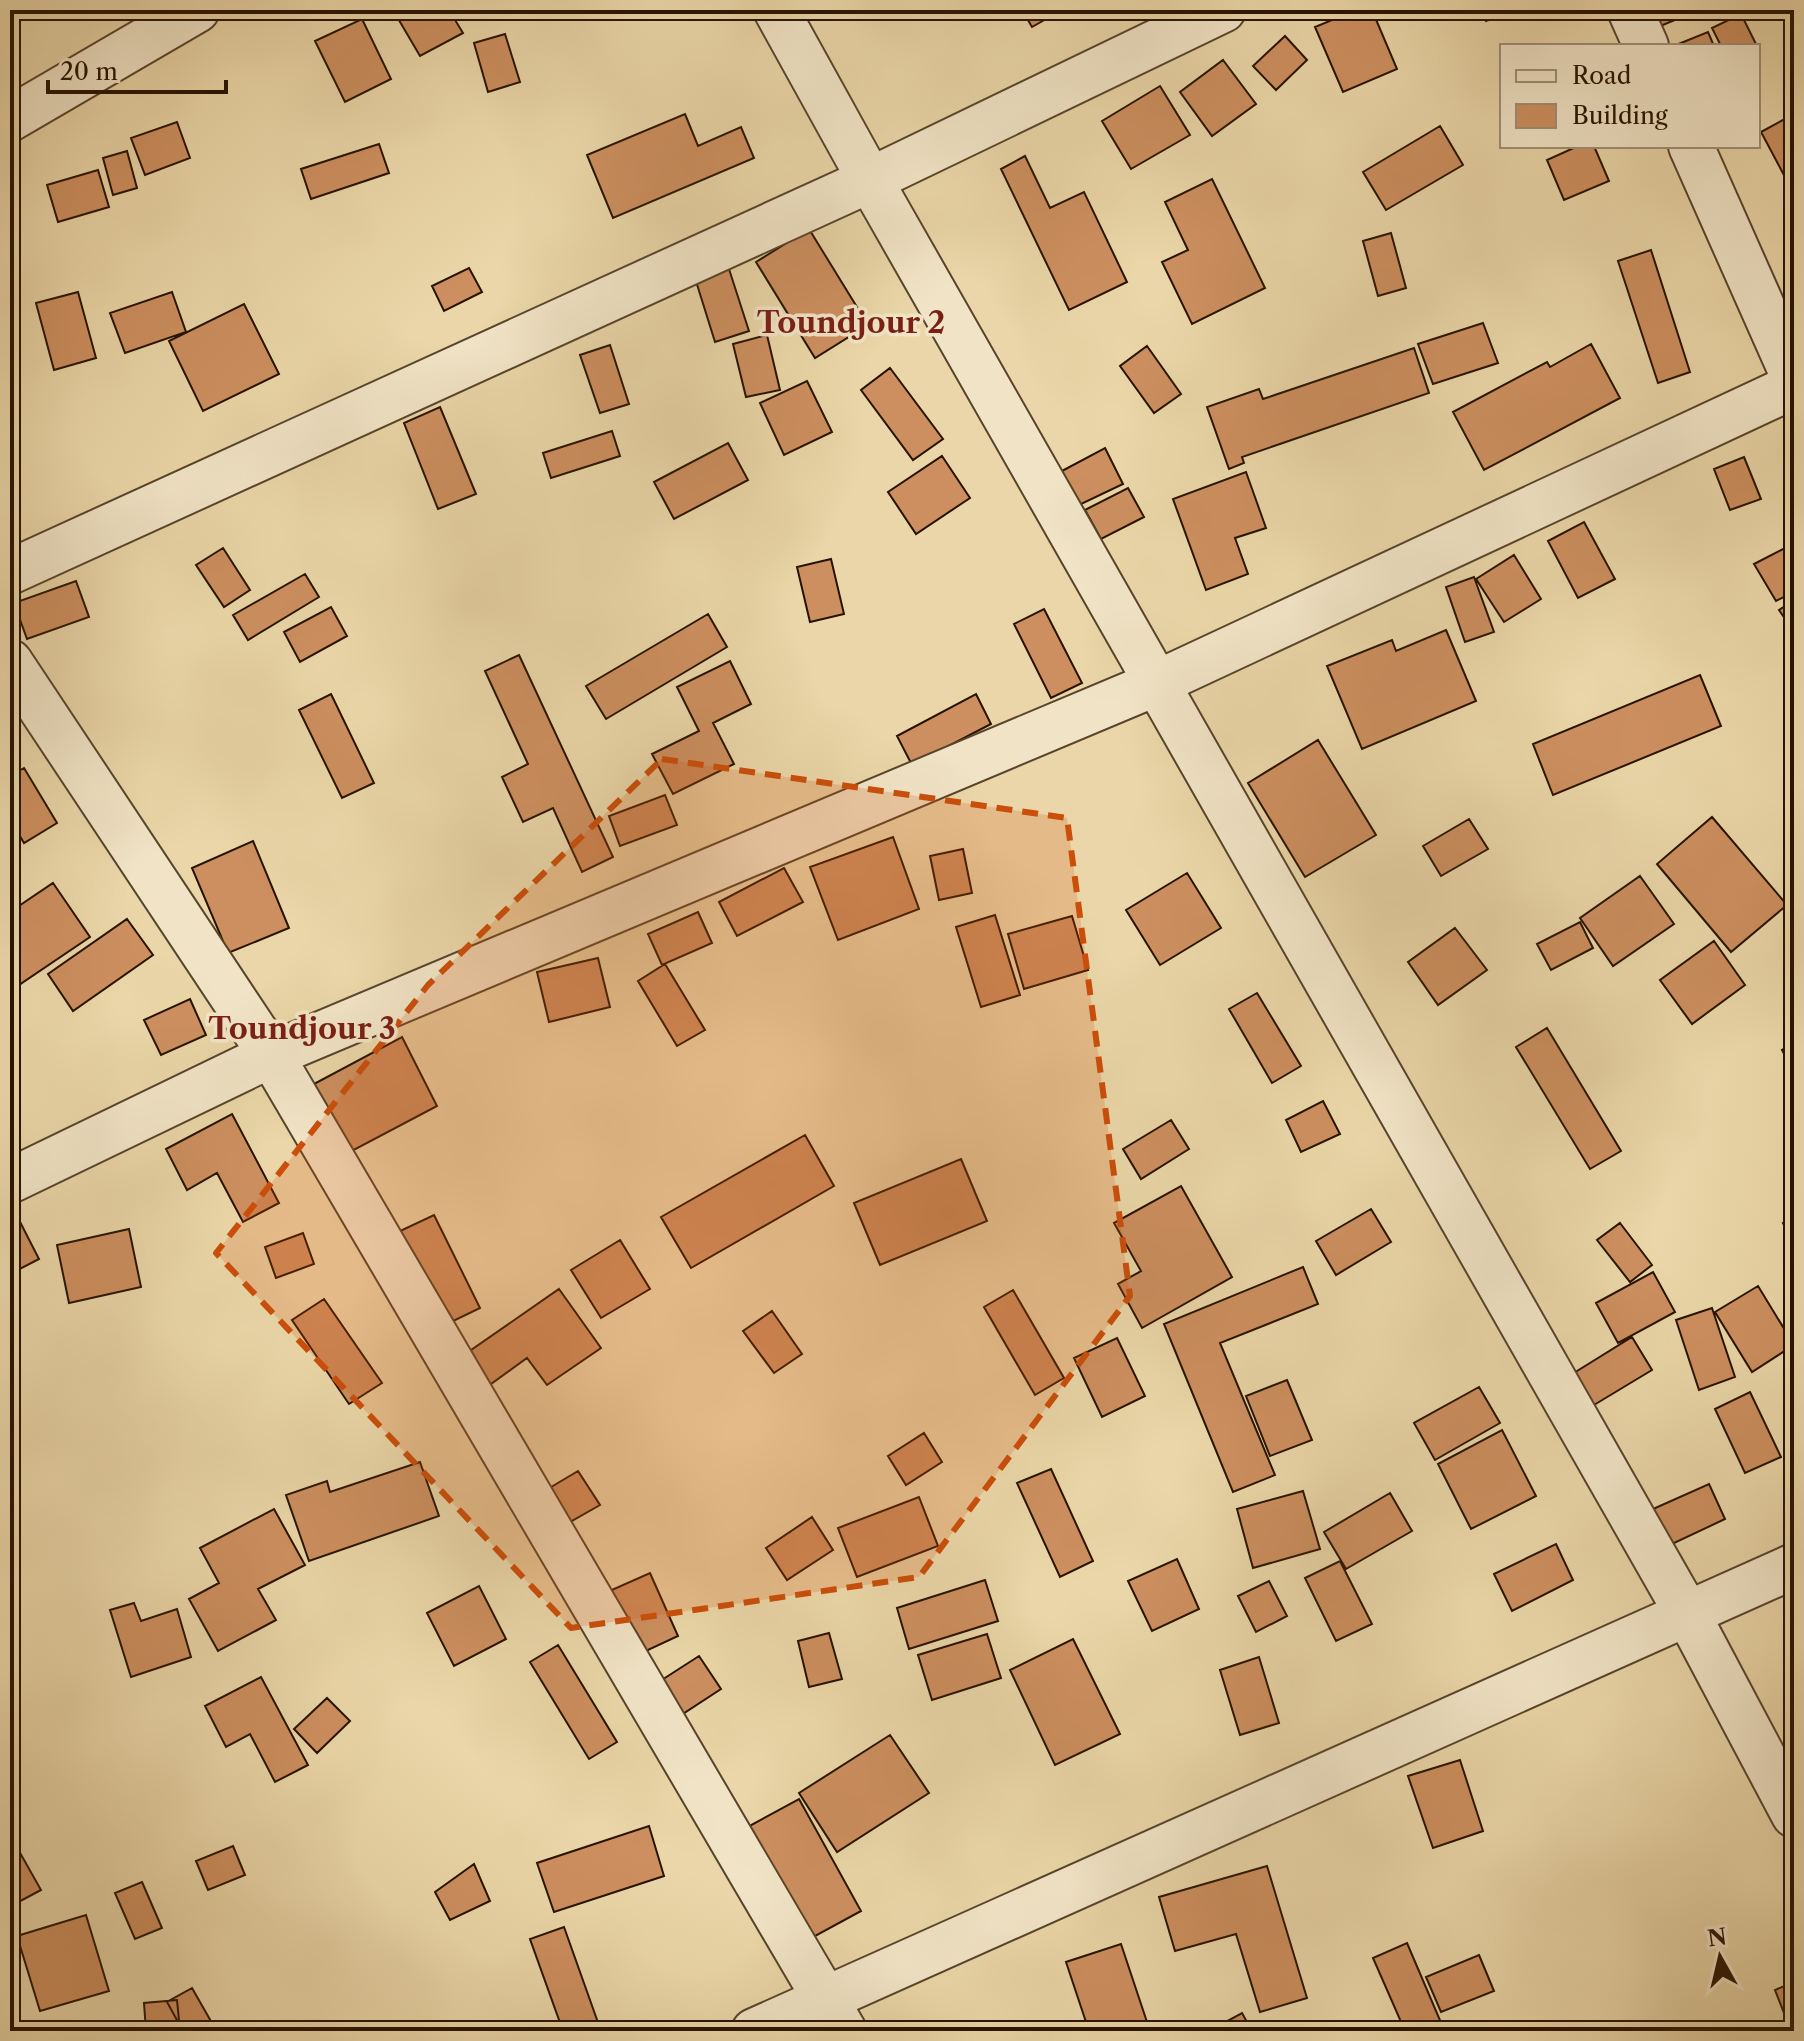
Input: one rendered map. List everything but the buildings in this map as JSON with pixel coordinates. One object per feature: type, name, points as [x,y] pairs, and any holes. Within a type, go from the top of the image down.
[{"type":"street","points":[[10,119],[197,10]]},
{"type":"street","points":[[776,10],[1688,1615],[1794,1815]]},
{"type":"street","points":[[10,572],[870,180],[1223,10]]},
{"type":"street","points":[[1630,10],[1645,44]]},
{"type":"street","points":[[1692,148],[1794,378]]},
{"type":"street","points":[[10,1181],[271,1055],[1157,683],[1794,386]]},
{"type":"street","points":[[10,662],[271,1055],[835,2016]]},
{"type":"street","points":[[754,2031],[835,2016],[1794,1566]]},
{"type":"highlighted area","points":[[662,759],[1067,818],[1130,1296],[919,1577],[571,1628],[216,1253],[428,985]]},
{"type":"district","name":"Toundjour 2","points":[[851,323]]},
{"type":"district","name":"Toundjour 3","points":[[302,1029]]}]
